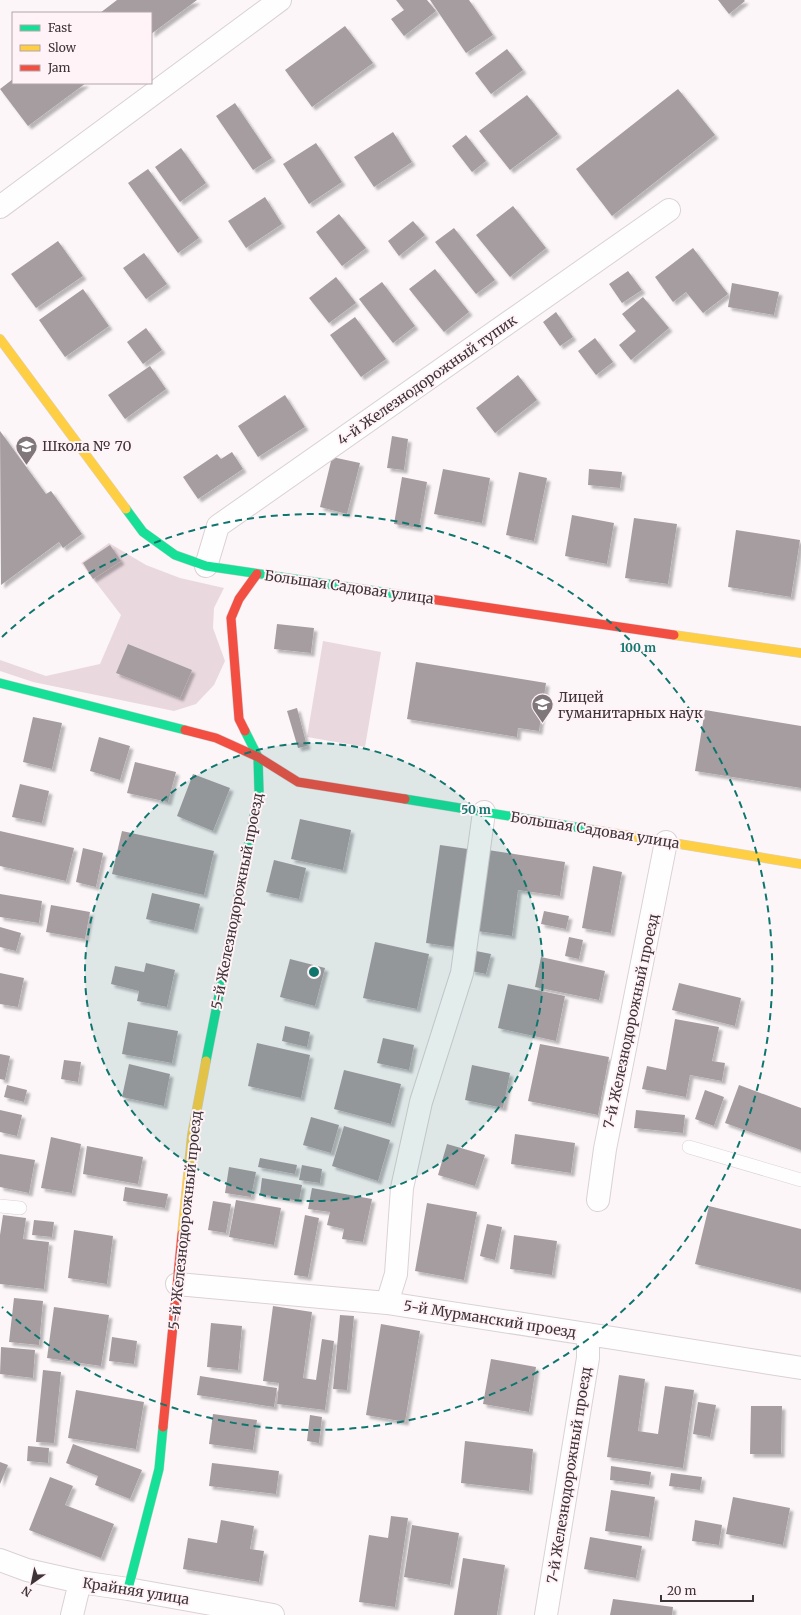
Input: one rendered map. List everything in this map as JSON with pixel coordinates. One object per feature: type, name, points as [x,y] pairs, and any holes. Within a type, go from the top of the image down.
[{"type":"street","points":[[0,207],[280,0]]},
{"type":"street","name":"4-й Железнодорожный тупик","points":[[206,566],[218,526],[669,210]]},
{"type":"street","name":"Большая Садовая улица","points":[[0,339],[143,532],[175,555],[206,566],[257,574],[801,653]]},
{"type":"street","points":[[257,574],[239,598],[231,618],[240,719],[258,757]]},
{"type":"street","name":"Большая Садовая улица","points":[[0,682],[216,738],[258,757],[298,782],[801,864]]},
{"type":"street","name":"5-й Железнодорожный проезд","points":[[128,1589],[159,1469],[192,1135],[259,791],[258,757]]},
{"type":"street","points":[[387,1303],[396,1274],[402,1188],[421,1102],[462,973],[484,812]]},
{"type":"street","name":"7-й Железнодорожный проезд","points":[[598,1200],[605,1149],[666,842]]},
{"type":"street","name":"5-й Мурманский проезд","points":[[177,1284],[387,1303],[801,1368]]},
{"type":"street","name":"7-й Железнодорожный проезд","points":[[546,1615],[588,1358],[588,1334]]},
{"type":"street","name":"Крайняя улица","points":[[0,1560],[27,1570],[80,1582],[273,1615]]},
{"type":"street","points":[[72,1615],[80,1582]]},
{"type":"lane","points":[[689,1147],[801,1180]]},
{"type":"lane","points":[[0,1206],[20,1208]]},
{"type":"shaded area","points":[[109,543],[146,565],[180,578],[224,588],[214,608],[213,628],[225,661],[214,685],[196,704],[174,711],[33,682],[0,671],[0,660],[46,676],[100,664],[121,615],[81,563]]},
{"type":"shaded area","points":[[323,641],[381,652],[365,747],[307,737]]},
{"type":"building","points":[[117,0],[197,0],[152,33],[152,12],[101,12]]},
{"type":"building","points":[[396,0],[427,0],[436,11],[404,36],[391,19],[404,10]]},
{"type":"building","points":[[430,0],[469,0],[493,35],[466,53]]},
{"type":"building","points":[[718,0],[744,0],[745,1],[729,14]]},
{"type":"building","points":[[345,26],[373,63],[312,107],[285,70]]},
{"type":"building","points":[[507,49],[523,70],[491,94],[475,73]]},
{"type":"building","points":[[12,80],[12,84],[85,84],[28,126],[0,89]]},
{"type":"building","points":[[678,89],[715,135],[612,216],[576,169]]},
{"type":"building","points":[[527,95],[558,134],[510,170],[479,131]]},
{"type":"building","points":[[235,103],[272,158],[253,170],[216,116]]},
{"type":"building","points":[[393,132],[412,162],[374,187],[354,157]]},
{"type":"building","points":[[466,135],[486,161],[472,172],[452,146]]},
{"type":"building","points":[[316,143],[342,182],[309,204],[283,164]]},
{"type":"building","points":[[181,148],[206,183],[180,202],[155,167]]},
{"type":"building","points":[[148,169],[199,238],[178,253],[128,183]]},
{"type":"building","points":[[265,197],[282,224],[246,248],[228,221]]},
{"type":"building","points":[[513,206],[546,248],[510,277],[476,235]]},
{"type":"building","points":[[339,214],[366,248],[342,266],[316,232]]},
{"type":"building","points":[[413,221],[425,235],[399,256],[388,241]]},
{"type":"building","points":[[454,228],[495,280],[476,294],[435,242]]},
{"type":"building","points":[[58,241],[83,276],[36,308],[11,274]]},
{"type":"building","points":[[693,248],[728,294],[703,313],[686,292],[673,302],[655,277]]},
{"type":"building","points":[[144,253],[167,284],[146,299],[123,268]]},
{"type":"building","points":[[435,269],[469,312],[444,332],[409,289]]},
{"type":"building","points":[[628,271],[642,290],[622,303],[609,284]]},
{"type":"building","points":[[336,277],[356,303],[329,323],[309,298]]},
{"type":"building","points":[[382,282],[415,326],[393,343],[359,299]]},
{"type":"building","points":[[732,283],[779,292],[774,315],[728,307]]},
{"type":"building","points":[[83,289],[109,326],[65,357],[39,320]]},
{"type":"building","points":[[643,297],[669,328],[631,360],[619,345],[636,331],[622,314]]},
{"type":"building","points":[[556,312],[573,337],[560,346],[543,322]]},
{"type":"building","points":[[355,317],[386,359],[361,377],[330,335]]},
{"type":"building","points":[[146,328],[162,350],[143,364],[127,342]]},
{"type":"building","points":[[595,338],[613,362],[596,375],[578,351]]},
{"type":"building","points":[[150,366],[166,389],[125,419],[108,395]]},
{"type":"building","points":[[518,375],[537,400],[495,433],[476,408]]},
{"type":"building","points":[[285,395],[305,427],[258,457],[238,426]]},
{"type":"building","points":[[0,431],[46,494],[51,491],[82,534],[63,548],[59,542],[1,585]]},
{"type":"building","points":[[392,436],[408,439],[404,470],[387,468]]},
{"type":"building","points":[[232,452],[243,469],[198,499],[183,477],[217,454],[221,459]]},
{"type":"building","points":[[332,457],[360,463],[347,514],[320,507]]},
{"type":"building","points":[[443,469],[490,478],[482,523],[434,514]]},
{"type":"building","points":[[589,469],[622,472],[620,488],[588,485]]},
{"type":"building","points":[[519,472],[547,478],[534,541],[506,535]]},
{"type":"building","points":[[402,477],[427,482],[419,528],[394,524]]},
{"type":"building","points":[[572,515],[614,523],[607,564],[565,556]]},
{"type":"building","points":[[634,518],[677,524],[668,584],[625,578]]},
{"type":"building","points":[[736,530],[800,540],[791,597],[728,587]]},
{"type":"building","points":[[110,545],[121,561],[93,579],[83,563]]},
{"type":"building","points":[[277,624],[314,628],[311,653],[274,649]]},
{"type":"building","points":[[128,644],[192,670],[180,698],[116,673]]},
{"type":"building","points":[[416,662],[546,683],[539,731],[518,728],[517,737],[407,719]]},
{"type":"building","points":[[297,708],[307,746],[298,748],[287,711]]},
{"type":"building","points":[[705,710],[801,726],[801,788],[695,771]]},
{"type":"building","points":[[33,717],[62,723],[52,769],[23,762]]},
{"type":"building","points":[[99,737],[130,746],[120,780],[90,771]]},
{"type":"building","points":[[135,762],[176,772],[168,802],[127,793]]},
{"type":"building","points":[[193,774],[230,788],[213,831],[177,816]]},
{"type":"building","points":[[20,784],[49,791],[42,823],[12,817]]},
{"type":"building","points":[[300,819],[351,830],[343,870],[291,859]]},
{"type":"building","points":[[0,831],[74,848],[66,881],[0,866]]},
{"type":"building","points":[[122,831],[214,851],[204,895],[112,874]]},
{"type":"building","points":[[440,845],[468,849],[454,947],[426,943]]},
{"type":"building","points":[[83,848],[103,853],[96,887],[76,882]]},
{"type":"building","points":[[488,850],[565,862],[560,896],[518,890],[512,936],[477,931]]},
{"type":"building","points":[[274,860],[306,868],[299,899],[266,892]]},
{"type":"building","points":[[593,866],[622,872],[611,933],[582,928]]},
{"type":"building","points":[[152,893],[200,904],[194,930],[146,919]]},
{"type":"building","points":[[0,894],[42,901],[39,923],[0,917]]},
{"type":"building","points":[[51,905],[90,912],[85,939],[46,932]]},
{"type":"building","points":[[544,911],[569,916],[566,929],[541,924]]},
{"type":"building","points":[[0,927],[21,933],[16,951],[0,947]]},
{"type":"building","points":[[569,937],[583,940],[579,959],[565,956]]},
{"type":"building","points":[[375,942],[429,954],[417,1009],[363,998]]},
{"type":"building","points":[[476,951],[491,954],[486,974],[471,971]]},
{"type":"building","points":[[541,957],[605,971],[599,1000],[535,987]]},
{"type":"building","points":[[290,959],[325,968],[315,1006],[280,997]]},
{"type":"building","points":[[146,963],[175,970],[167,1007],[137,1001],[139,991],[111,984],[115,966],[144,972]]},
{"type":"building","points":[[0,973],[24,978],[18,1007],[0,1004]]},
{"type":"building","points":[[679,983],[741,998],[735,1026],[672,1010]]},
{"type":"building","points":[[508,984],[565,996],[556,1041],[498,1028]]},
{"type":"building","points":[[675,1019],[719,1027],[712,1061],[725,1063],[722,1081],[690,1075],[686,1097],[642,1089],[647,1066],[666,1070]]},
{"type":"building","points":[[128,1022],[178,1031],[172,1063],[122,1054]]},
{"type":"building","points":[[285,1026],[310,1032],[307,1047],[282,1041]]},
{"type":"building","points":[[383,1038],[414,1045],[409,1070],[377,1063]]},
{"type":"building","points":[[257,1043],[310,1055],[301,1098],[248,1086]]},
{"type":"building","points":[[540,1044],[609,1057],[598,1115],[528,1101]]},
{"type":"building","points":[[0,1054],[10,1056],[5,1080],[0,1079]]},
{"type":"building","points":[[64,1060],[81,1062],[78,1082],[61,1079]]},
{"type":"building","points":[[129,1064],[170,1074],[164,1106],[122,1097]]},
{"type":"building","points":[[472,1065],[510,1073],[503,1108],[465,1100]]},
{"type":"building","points":[[344,1070],[401,1084],[391,1124],[334,1109]]},
{"type":"building","points":[[7,1085],[27,1090],[24,1102],[4,1097]]},
{"type":"building","points":[[739,1085],[801,1108],[801,1150],[725,1123]]},
{"type":"building","points":[[705,1090],[724,1097],[714,1126],[695,1119]]},
{"type":"building","points":[[0,1110],[22,1115],[17,1136],[0,1132]]},
{"type":"building","points":[[636,1110],[685,1115],[683,1133],[634,1128]]},
{"type":"building","points":[[311,1117],[339,1125],[331,1153],[303,1145]]},
{"type":"building","points":[[344,1126],[390,1140],[378,1181],[332,1166]]},
{"type":"building","points":[[515,1134],[575,1143],[571,1173],[511,1164]]},
{"type":"building","points":[[51,1137],[81,1144],[72,1193],[41,1188]]},
{"type":"building","points":[[447,1144],[485,1155],[475,1186],[438,1175]]},
{"type":"building","points":[[87,1146],[143,1157],[138,1184],[83,1174]]},
{"type":"building","points":[[0,1154],[35,1160],[29,1193],[0,1187]]},
{"type":"building","points":[[260,1158],[297,1165],[295,1174],[258,1167]]},
{"type":"building","points":[[302,1165],[322,1169],[320,1183],[299,1180]]},
{"type":"building","points":[[229,1167],[256,1172],[251,1197],[225,1193]]},
{"type":"building","points":[[262,1178],[302,1185],[299,1201],[260,1194]]},
{"type":"building","points":[[125,1187],[168,1194],[165,1208],[123,1201]]},
{"type":"building","points":[[312,1188],[372,1199],[363,1242],[342,1239],[344,1229],[327,1225],[330,1212],[308,1209]]},
{"type":"building","points":[[236,1200],[281,1208],[274,1245],[229,1237]]},
{"type":"building","points":[[213,1201],[231,1204],[226,1233],[208,1230]]},
{"type":"building","points":[[427,1203],[477,1212],[464,1280],[415,1271]]},
{"type":"building","points":[[709,1206],[801,1229],[801,1290],[695,1264]]},
{"type":"building","points":[[3,1215],[26,1218],[23,1239],[49,1242],[44,1289],[0,1284],[0,1235]]},
{"type":"building","points":[[305,1215],[319,1218],[308,1277],[294,1275]]},
{"type":"building","points":[[34,1220],[54,1222],[52,1237],[32,1235]]},
{"type":"building","points":[[487,1224],[502,1227],[495,1260],[480,1256]]},
{"type":"building","points":[[74,1230],[113,1236],[107,1284],[68,1278]]},
{"type":"building","points":[[514,1235],[557,1241],[552,1275],[510,1269]]},
{"type":"building","points":[[14,1298],[43,1301],[39,1345],[9,1342]]},
{"type":"building","points":[[273,1306],[312,1312],[303,1378],[316,1380],[322,1339],[334,1341],[325,1410],[277,1404],[279,1383],[263,1381]]},
{"type":"building","points":[[54,1307],[109,1315],[101,1366],[47,1358]]},
{"type":"building","points":[[340,1315],[354,1316],[347,1390],[333,1389]]},
{"type":"building","points":[[211,1323],[242,1326],[238,1370],[207,1367]]},
{"type":"building","points":[[381,1324],[420,1331],[405,1422],[366,1415]]},
{"type":"building","points":[[112,1337],[137,1341],[134,1364],[109,1361]]},
{"type":"building","points":[[1,1347],[35,1350],[33,1378],[0,1374]]},
{"type":"building","points":[[491,1359],[536,1367],[529,1412],[483,1404]]},
{"type":"building","points":[[43,1370],[61,1372],[54,1443],[36,1442]]},
{"type":"building","points":[[619,1375],[645,1379],[638,1431],[658,1434],[665,1386],[694,1390],[683,1468],[607,1457]]},
{"type":"building","points":[[200,1376],[277,1388],[274,1407],[197,1395]]},
{"type":"building","points":[[76,1390],[144,1402],[136,1449],[68,1438]]},
{"type":"building","points":[[698,1402],[716,1405],[710,1437],[693,1434]]},
{"type":"building","points":[[751,1406],[782,1406],[781,1454],[750,1454]]},
{"type":"building","points":[[213,1414],[257,1420],[253,1450],[209,1444]]},
{"type":"building","points":[[310,1415],[322,1417],[319,1443],[307,1441]]},
{"type":"building","points":[[465,1441],[533,1449],[529,1491],[461,1483]]},
{"type":"building","points":[[73,1444],[142,1470],[130,1499],[95,1485],[98,1476],[66,1463]]},
{"type":"building","points":[[28,1446],[49,1448],[48,1463],[27,1461]]},
{"type":"building","points":[[0,1462],[8,1465],[0,1484]]},
{"type":"building","points":[[212,1463],[279,1471],[276,1494],[209,1486]]},
{"type":"building","points":[[611,1466],[651,1472],[649,1485],[610,1480]]},
{"type":"building","points":[[671,1473],[702,1477],[700,1490],[669,1486]]},
{"type":"building","points":[[50,1477],[73,1486],[65,1505],[114,1524],[101,1558],[29,1530]]},
{"type":"building","points":[[611,1490],[655,1497],[649,1537],[605,1531]]},
{"type":"building","points":[[733,1497],[790,1508],[783,1545],[726,1534]]},
{"type":"building","points":[[391,1516],[408,1518],[395,1607],[359,1602],[369,1535],[388,1538]]},
{"type":"building","points":[[221,1520],[254,1526],[250,1549],[264,1551],[259,1582],[183,1569],[188,1538],[217,1543]]},
{"type":"building","points":[[695,1520],[722,1525],[719,1545],[692,1541]]},
{"type":"building","points":[[412,1525],[459,1533],[450,1585],[404,1577]]},
{"type":"building","points":[[590,1537],[642,1546],[636,1578],[584,1569]]},
{"type":"building","points":[[463,1558],[505,1565],[497,1615],[454,1615]]},
{"type":"building","points":[[613,1599],[673,1607],[672,1615],[610,1615]]},
{"type":"traffic: fast","points":[[126,509],[143,532],[175,555],[206,566],[396,594]]},
{"type":"traffic: fast","points":[[0,683],[185,730]]},
{"type":"traffic: fast","points":[[206,1061],[259,791],[258,757],[245,731]]},
{"type":"traffic: fast","points":[[405,799],[594,830]]},
{"type":"traffic: fast","points":[[128,1589],[159,1469],[163,1427]]},
{"type":"traffic: slow","points":[[0,339],[126,509]]},
{"type":"traffic: slow","points":[[674,635],[801,653]]},
{"type":"traffic: slow","points":[[594,830],[801,864]]},
{"type":"traffic: slow","points":[[182,1234],[192,1135],[206,1061]]},
{"type":"traffic: jam","points":[[245,731],[239,719],[231,618],[239,599],[257,574]]},
{"type":"traffic: jam","points":[[396,594],[674,635]]},
{"type":"traffic: jam","points":[[185,730],[216,738],[258,757],[298,782],[405,799]]},
{"type":"traffic: jam","points":[[163,1427],[182,1234]]},
{"type":"place","name":"Школа № 70","points":[[27,466]]},
{"type":"place","name":"Лицей гуманитарных наук","points":[[543,724]]}]
